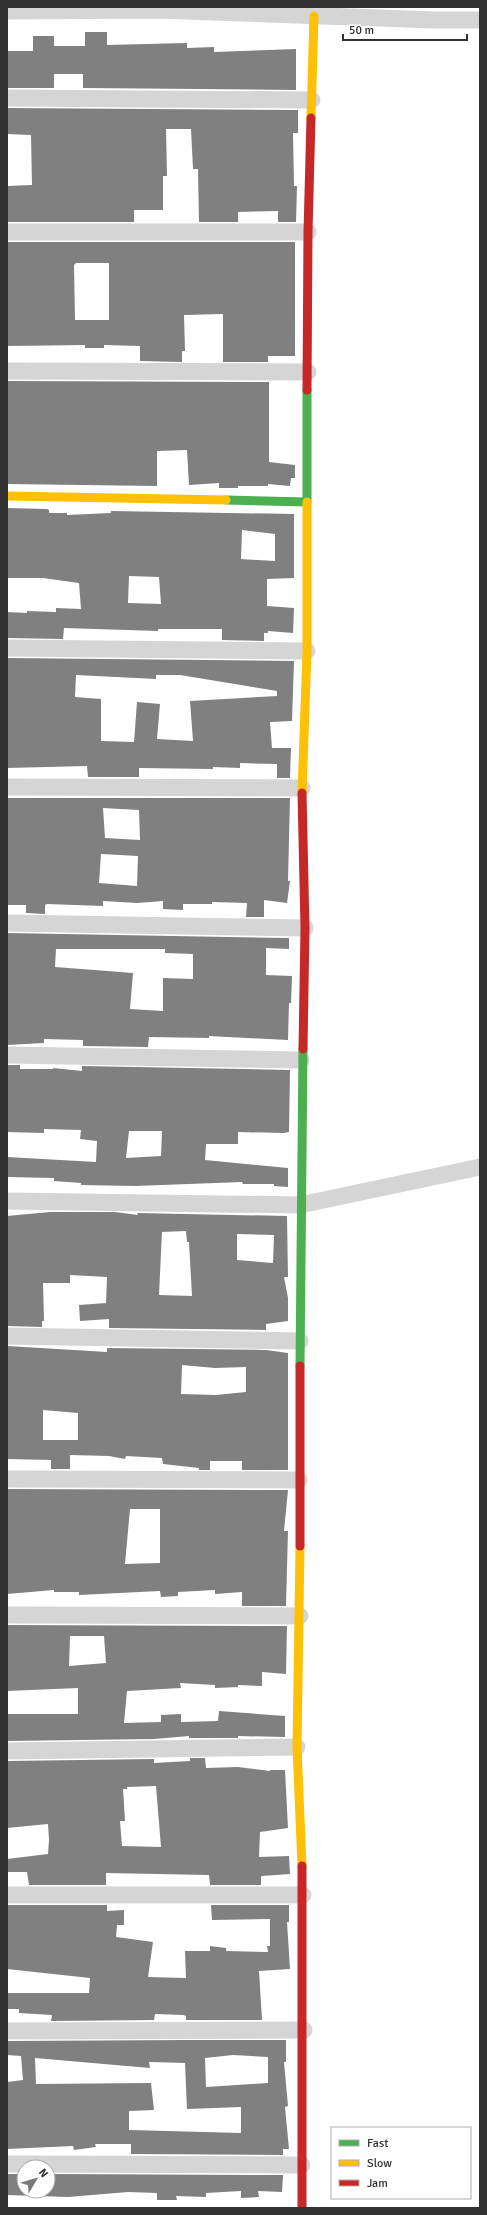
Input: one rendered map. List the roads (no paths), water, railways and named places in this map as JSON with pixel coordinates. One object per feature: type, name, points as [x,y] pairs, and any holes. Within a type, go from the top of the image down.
[{"type":"street","points":[[7,11],[67,9],[158,9],[314,16],[480,20]]},
{"type":"street","points":[[302,2208],[304,2030],[303,1894],[297,1747],[300,1616],[299,1480],[301,1060],[305,928],[302,788],[307,651],[308,232],[314,16]]},
{"type":"street","points":[[7,98],[312,100]]},
{"type":"street","points":[[7,232],[308,232]]},
{"type":"street","points":[[7,371],[308,372]]},
{"type":"street","points":[[7,496],[307,502]]},
{"type":"street","points":[[7,648],[307,651]]},
{"type":"street","points":[[7,787],[302,788]]},
{"type":"street","points":[[7,923],[305,928]]},
{"type":"street","points":[[7,1055],[301,1060]]},
{"type":"street","points":[[7,1200],[300,1205],[480,1167]]},
{"type":"street","points":[[7,1336],[300,1341]]},
{"type":"street","points":[[7,1479],[299,1480]]},
{"type":"street","points":[[7,1615],[300,1616]]},
{"type":"street","points":[[7,1751],[297,1747]]},
{"type":"street","points":[[7,1895],[303,1894]]},
{"type":"street","points":[[7,2031],[304,2030]]},
{"type":"street","points":[[7,2164],[302,2165]]}]
